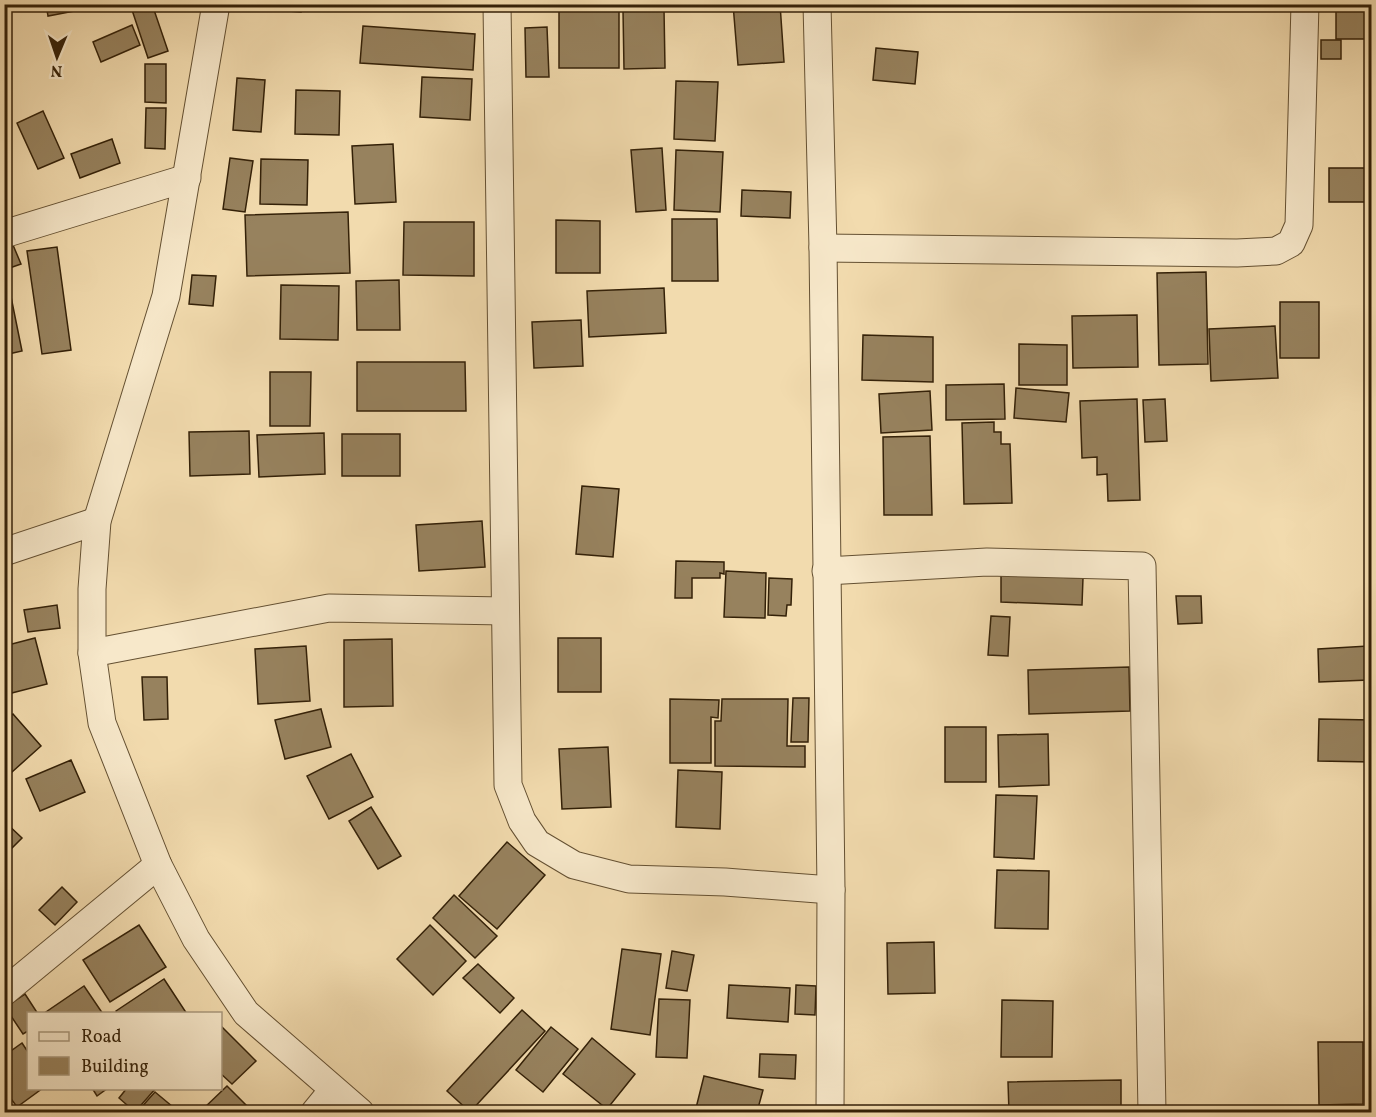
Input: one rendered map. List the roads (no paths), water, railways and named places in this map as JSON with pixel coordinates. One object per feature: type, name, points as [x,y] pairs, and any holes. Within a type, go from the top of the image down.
[{"type":"street","points":[[216,4],[166,296],[97,521],[92,589],[92,653],[102,723],[158,865],[196,939],[246,1013],[360,1113]]},
{"type":"street","points":[[497,4],[508,785],[522,821],[537,843],[574,865],[629,879],[725,882],[831,890]]},
{"type":"street","points":[[817,4],[823,248],[831,890],[830,1113]]},
{"type":"street","points":[[823,248],[1237,253],[1276,251],[1291,243],[1299,225],[1305,4]]},
{"type":"street","points":[[4,234],[187,178]]},
{"type":"street","points":[[4,552],[97,521]]},
{"type":"street","points":[[826,571],[987,562],[1142,566],[1152,1113]]},
{"type":"street","points":[[92,653],[329,608],[505,611]]},
{"type":"street","points":[[4,992],[158,865]]},
{"type":"street","points":[[315,1113],[333,1090]]}]
